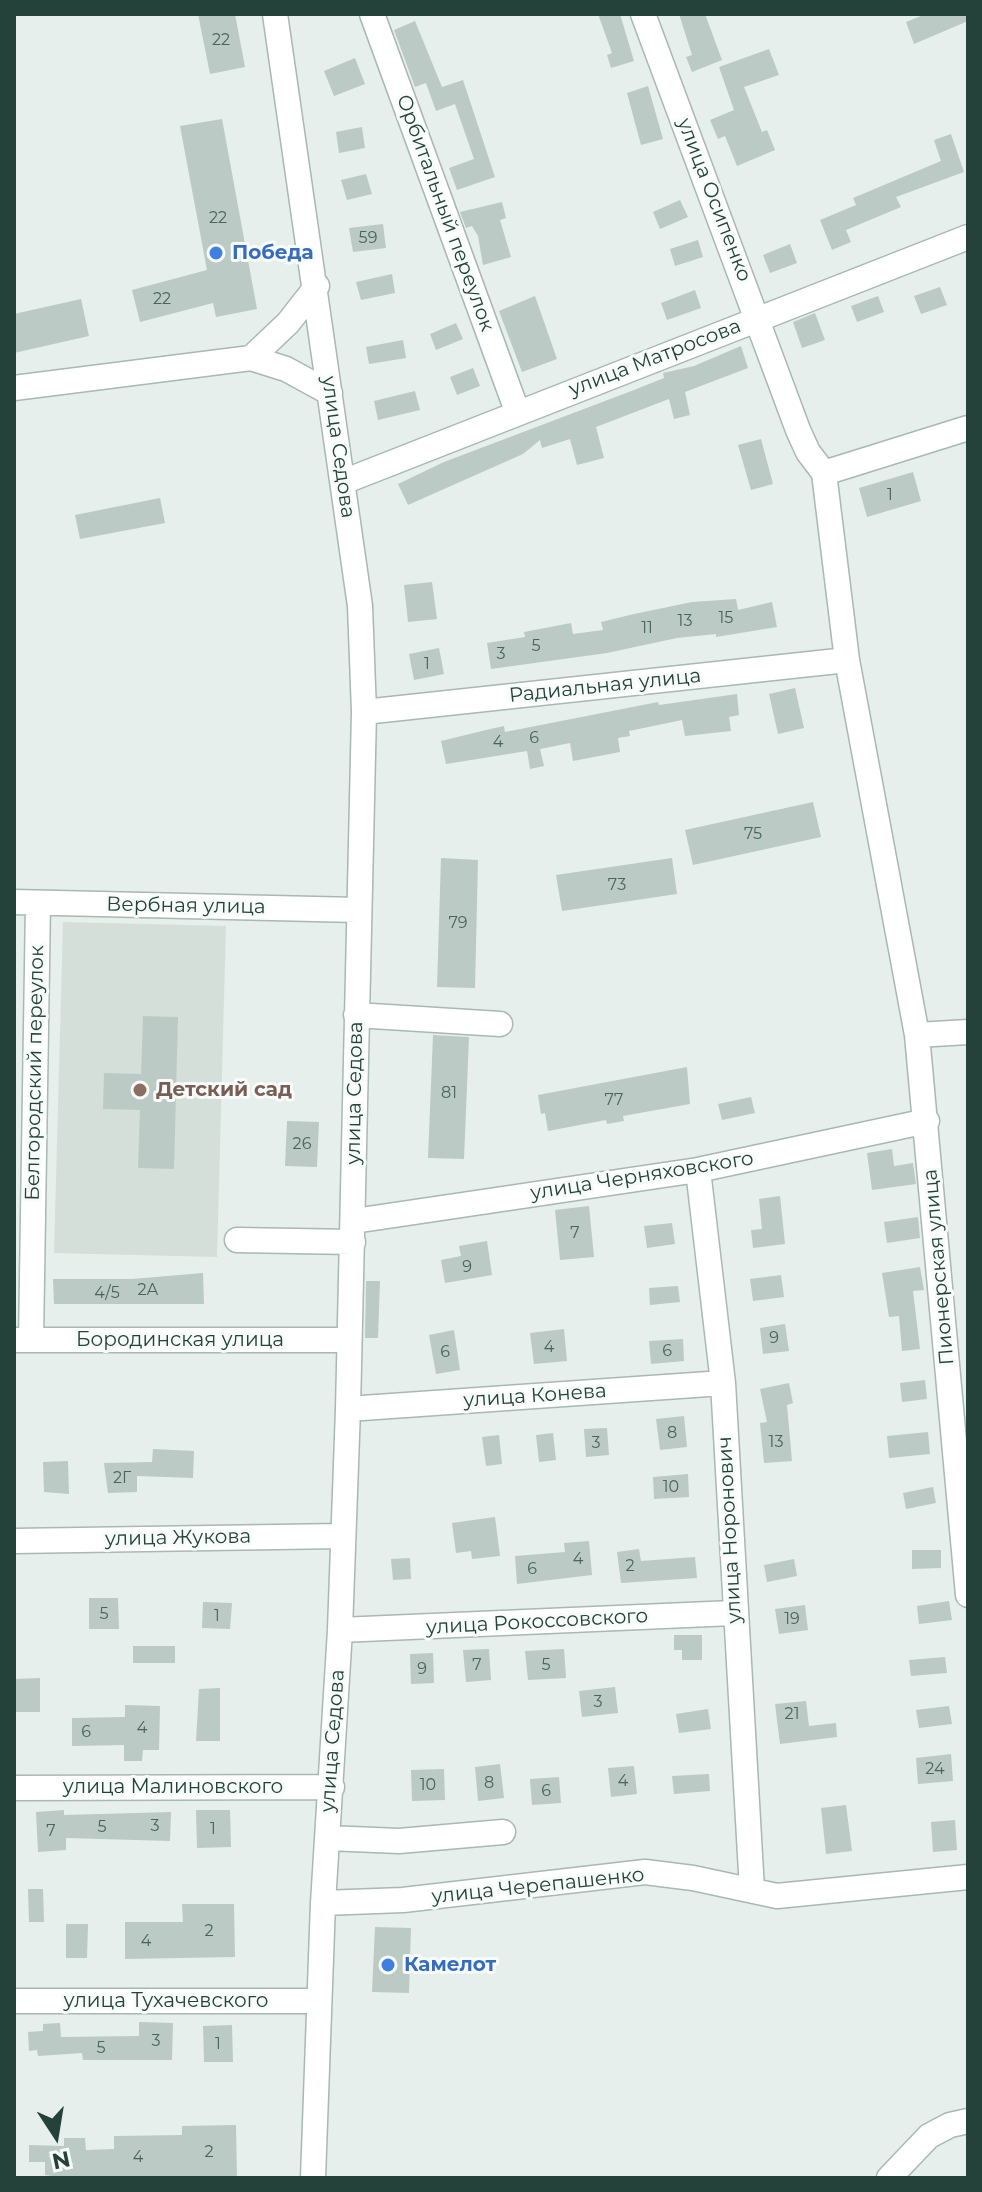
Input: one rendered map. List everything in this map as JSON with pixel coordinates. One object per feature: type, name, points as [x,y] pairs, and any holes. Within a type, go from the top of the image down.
[{"type":"street","name":"улица Седова","points":[[275,14],[317,286],[360,606],[364,712],[354,1231],[347,1340],[348,1409],[341,1536],[340,1630],[323,1903],[313,2178]]},
{"type":"street","name":"Орбитальный переулок","points":[[372,14],[517,411]]},
{"type":"street","name":"улица Осипенко","points":[[643,14],[759,317],[798,430],[808,452],[824,473]]},
{"type":"street","name":"улица Матросова","points":[[343,482],[517,411],[968,237]]},
{"type":"street","points":[[251,358],[288,323],[317,286]]},
{"type":"street","points":[[14,388],[251,358],[286,369],[330,393]]},
{"type":"street","points":[[824,473],[968,428]]},
{"type":"street","name":"Пионерская улица","points":[[824,473],[847,660],[917,1035],[968,1595]]},
{"type":"street","name":"Радиальная улица","points":[[364,712],[847,660]]},
{"type":"street","name":"Вербная улица","points":[[26,902],[358,910]]},
{"type":"street","name":"Белгородский переулок","points":[[22,1340],[26,902]]},
{"type":"street","points":[[356,1015],[500,1024]]},
{"type":"street","points":[[917,1035],[968,1032]]},
{"type":"street","name":"улица Черняховского","points":[[237,1240],[354,1231],[698,1170],[927,1121]]},
{"type":"street","name":"улица Норонович","points":[[698,1170],[723,1383],[733,1613],[752,1890]]},
{"type":"street","name":"Бородинская улица","points":[[22,1340],[347,1340]]},
{"type":"street","name":"улица Конева","points":[[348,1409],[723,1383]]},
{"type":"street","name":"улица Жукова","points":[[14,1541],[341,1536]]},
{"type":"street","name":"улица Рокоссовского","points":[[340,1630],[733,1613]]},
{"type":"street","name":"улица Малиновского","points":[[14,1788],[332,1787]]},
{"type":"street","points":[[327,1838],[399,1841],[503,1832]]},
{"type":"street","name":"улица Черепашенко","points":[[323,1903],[403,1900],[645,1872],[777,1896],[968,1877]]},
{"type":"street","name":"улица Тухачевского","points":[[14,2001],[319,2001]]},
{"type":"street","points":[[889,2178],[929,2136],[950,2125],[968,2121]]},
{"type":"shaded area","name":"Детский сад","points":[[63,922],[226,926],[217,1257],[54,1253]]},
{"type":"building","points":[[198,14],[235,14],[245,67],[210,74]]},
{"type":"building","points":[[598,14],[620,14],[634,61],[611,68],[607,55],[612,53]]},
{"type":"building","points":[[679,14],[705,14],[722,60],[692,72],[686,57],[692,55]]},
{"type":"building","points":[[926,14],[968,14],[968,21],[914,44],[906,22]]},
{"type":"building","points":[[415,21],[442,87],[463,80],[495,177],[457,190],[449,168],[474,159],[455,104],[436,111],[426,83],[415,87],[394,30]]},
{"type":"building","points":[[769,49],[779,75],[744,87],[762,132],[767,130],[775,150],[737,166],[725,136],[718,139],[710,120],[734,110],[719,67]]},
{"type":"building","points":[[355,58],[365,84],[334,96],[324,71]]},
{"type":"building","points":[[648,86],[663,139],[641,145],[627,93]]},
{"type":"building","points":[[222,119],[257,309],[216,317],[213,303],[140,322],[132,290],[207,270],[180,126]]},
{"type":"building","points":[[362,127],[365,148],[339,153],[336,132]]},
{"type":"building","points":[[951,134],[964,172],[896,197],[901,207],[846,230],[851,242],[832,250],[820,220],[856,205],[853,198],[941,161],[934,140]]},
{"type":"building","points":[[366,174],[372,194],[347,200],[341,180]]},
{"type":"building","points":[[680,200],[688,217],[660,229],[653,212]]},
{"type":"building","points":[[502,202],[506,218],[500,220],[511,257],[483,265],[478,236],[472,226],[466,228],[460,212]]},
{"type":"building","points":[[383,224],[386,248],[353,252],[349,228]]},
{"type":"building","points":[[698,240],[703,257],[675,266],[670,249]]},
{"type":"building","points":[[790,244],[797,263],[770,273],[763,255]]},
{"type":"building","points":[[392,274],[395,293],[361,300],[356,282]]},
{"type":"building","points":[[940,287],[947,305],[921,314],[914,296]]},
{"type":"building","points":[[695,290],[701,308],[667,320],[661,303]]},
{"type":"building","points":[[535,296],[557,359],[522,372],[499,311]]},
{"type":"building","points":[[878,296],[884,312],[857,322],[851,306]]},
{"type":"building","points":[[81,299],[89,336],[14,353],[14,314]]},
{"type":"building","points":[[815,313],[825,340],[802,348],[793,322]]},
{"type":"building","points":[[456,323],[463,339],[436,350],[430,334]]},
{"type":"building","points":[[403,340],[406,358],[369,364],[366,347]]},
{"type":"building","points":[[741,346],[748,368],[685,392],[690,415],[674,419],[669,399],[596,427],[604,458],[577,465],[570,439],[542,448],[540,440],[523,454],[408,505],[398,484],[444,462],[664,378],[663,373],[694,366]]},
{"type":"building","points":[[473,368],[480,386],[457,395],[450,377]]},
{"type":"building","points":[[415,391],[420,410],[378,420],[374,401]]},
{"type":"building","points":[[761,439],[773,484],[751,490],[738,445]]},
{"type":"building","points":[[913,472],[921,501],[867,517],[859,488]]},
{"type":"building","points":[[160,498],[165,523],[80,539],[75,515]]},
{"type":"building","points":[[432,582],[437,619],[408,622],[404,585]]},
{"type":"building","points":[[736,599],[738,610],[772,602],[777,627],[716,637],[716,634],[677,638],[607,653],[491,669],[487,643],[525,637],[524,632],[571,623],[573,634],[603,630],[601,622],[634,614],[692,602]]},
{"type":"building","points":[[439,648],[444,674],[414,680],[409,654]]},
{"type":"building","points":[[795,688],[804,728],[778,734],[769,694]]},
{"type":"building","points":[[737,694],[739,715],[729,717],[731,731],[685,736],[682,720],[629,731],[630,736],[618,738],[620,752],[573,761],[570,743],[540,749],[544,766],[530,769],[527,751],[446,764],[441,741],[504,726],[505,732],[658,702],[659,705]]},
{"type":"building","points":[[813,802],[821,837],[693,865],[685,830]]},
{"type":"building","points":[[441,858],[478,860],[475,988],[437,987]]},
{"type":"building","points":[[672,858],[677,894],[562,911],[556,875]]},
{"type":"building","points":[[143,1016],[178,1017],[174,1169],[138,1168],[140,1110],[103,1109],[104,1073],[141,1074]]},
{"type":"building","points":[[433,1035],[469,1037],[464,1159],[428,1158]]},
{"type":"building","points":[[687,1067],[690,1104],[623,1116],[624,1121],[607,1124],[606,1120],[548,1131],[545,1113],[541,1114],[538,1095]]},
{"type":"building","points":[[751,1097],[755,1113],[722,1120],[718,1104]]},
{"type":"building","points":[[287,1121],[319,1122],[317,1167],[285,1166]]},
{"type":"building","points":[[892,1149],[894,1166],[913,1163],[916,1184],[872,1190],[867,1153]]},
{"type":"building","points":[[780,1196],[785,1244],[753,1248],[751,1230],[762,1229],[759,1199]]},
{"type":"building","points":[[589,1206],[594,1257],[560,1260],[555,1210]]},
{"type":"building","points":[[918,1217],[920,1238],[887,1243],[884,1222]]},
{"type":"building","points":[[672,1223],[675,1244],[647,1248],[644,1226]]},
{"type":"building","points":[[487,1241],[492,1275],[445,1283],[441,1260],[461,1256],[459,1246]]},
{"type":"building","points":[[920,1267],[924,1290],[913,1291],[920,1349],[902,1351],[899,1316],[889,1317],[882,1273]]},
{"type":"building","points":[[203,1273],[204,1304],[54,1304],[53,1279],[132,1279]]},
{"type":"building","points":[[781,1275],[784,1297],[753,1301],[750,1279]]},
{"type":"building","points":[[366,1281],[380,1281],[378,1338],[365,1338]]},
{"type":"building","points":[[678,1286],[680,1302],[650,1305],[649,1288]]},
{"type":"building","points":[[785,1324],[789,1351],[763,1354],[760,1328]]},
{"type":"building","points":[[564,1329],[567,1361],[534,1364],[530,1333]]},
{"type":"building","points":[[454,1330],[460,1370],[436,1374],[429,1335]]},
{"type":"building","points":[[683,1339],[684,1361],[651,1364],[649,1341]]},
{"type":"building","points":[[925,1380],[927,1399],[902,1402],[900,1383]]},
{"type":"building","points":[[789,1383],[793,1403],[787,1405],[792,1461],[764,1463],[760,1423],[767,1422],[760,1389]]},
{"type":"building","points":[[684,1416],[687,1447],[660,1450],[656,1419]]},
{"type":"building","points":[[607,1428],[609,1455],[586,1457],[584,1429]]},
{"type":"building","points":[[928,1432],[930,1454],[889,1458],[887,1436]]},
{"type":"building","points":[[553,1433],[556,1460],[539,1462],[536,1435]]},
{"type":"building","points":[[499,1435],[502,1464],[486,1466],[482,1437]]},
{"type":"building","points":[[153,1449],[194,1451],[193,1478],[137,1476],[137,1492],[108,1493],[104,1463],[152,1462]]},
{"type":"building","points":[[68,1461],[69,1494],[44,1492],[43,1462]]},
{"type":"building","points":[[688,1474],[689,1497],[654,1499],[653,1477]]},
{"type":"building","points":[[933,1487],[936,1503],[906,1509],[903,1493]]},
{"type":"building","points":[[495,1517],[500,1556],[472,1559],[471,1551],[456,1553],[452,1523]]},
{"type":"building","points":[[589,1541],[592,1575],[517,1584],[515,1556],[565,1552],[564,1543]]},
{"type":"building","points":[[639,1549],[641,1561],[695,1557],[697,1578],[621,1583],[617,1552]]},
{"type":"building","points":[[912,1550],[941,1550],[941,1568],[912,1569]]},
{"type":"building","points":[[410,1558],[411,1579],[393,1580],[391,1559]]},
{"type":"building","points":[[794,1559],[797,1576],[767,1582],[764,1565]]},
{"type":"building","points":[[89,1598],[118,1598],[119,1629],[89,1629]]},
{"type":"building","points":[[949,1601],[952,1620],[919,1624],[917,1606]]},
{"type":"building","points":[[203,1602],[232,1603],[230,1629],[202,1628]]},
{"type":"building","points":[[805,1605],[808,1630],[779,1634],[775,1609]]},
{"type":"building","points":[[674,1635],[702,1635],[702,1660],[682,1660],[682,1650],[674,1650]]},
{"type":"building","points":[[133,1646],[175,1646],[175,1663],[133,1663]]},
{"type":"building","points":[[489,1649],[491,1680],[466,1682],[463,1650]]},
{"type":"building","points":[[564,1649],[566,1678],[528,1680],[525,1651]]},
{"type":"building","points":[[433,1653],[434,1683],[411,1684],[410,1654]]},
{"type":"building","points":[[945,1657],[947,1673],[911,1676],[909,1660]]},
{"type":"building","points":[[40,1678],[40,1712],[14,1712],[14,1679]]},
{"type":"building","points":[[615,1687],[618,1713],[582,1717],[579,1691]]},
{"type":"building","points":[[220,1688],[220,1741],[196,1741],[199,1689]]},
{"type":"building","points":[[806,1701],[809,1726],[836,1723],[837,1737],[780,1744],[775,1704]]},
{"type":"building","points":[[125,1705],[160,1706],[159,1750],[143,1750],[142,1761],[124,1761],[124,1745],[72,1746],[72,1718],[125,1717]]},
{"type":"building","points":[[949,1706],[952,1724],[919,1728],[916,1710]]},
{"type":"building","points":[[708,1709],[711,1729],[679,1733],[676,1714]]},
{"type":"building","points":[[951,1754],[953,1781],[918,1784],[916,1758]]},
{"type":"building","points":[[500,1764],[504,1798],[478,1801],[475,1767]]},
{"type":"building","points":[[634,1766],[637,1794],[611,1797],[608,1768]]},
{"type":"building","points":[[444,1769],[445,1800],[412,1801],[411,1770]]},
{"type":"building","points":[[709,1774],[710,1791],[674,1794],[672,1776]]},
{"type":"building","points":[[559,1777],[561,1803],[532,1805],[530,1779]]},
{"type":"building","points":[[846,1805],[852,1851],[826,1854],[821,1808]]},
{"type":"building","points":[[64,1810],[64,1815],[171,1812],[170,1841],[66,1838],[66,1850],[38,1852],[36,1812]]},
{"type":"building","points":[[196,1810],[230,1810],[231,1847],[197,1848]]},
{"type":"building","points":[[955,1820],[957,1850],[933,1852],[931,1822]]},
{"type":"building","points":[[28,1889],[43,1889],[44,1922],[29,1922]]},
{"type":"building","points":[[182,1904],[234,1904],[235,1957],[125,1959],[125,1922],[183,1922]]},
{"type":"building","points":[[66,1924],[88,1924],[87,1958],[66,1958]]},
{"type":"building","points":[[375,1927],[411,1928],[409,1993],[372,1992]]},
{"type":"building","points":[[139,2022],[173,2023],[172,2060],[83,2060],[82,2053],[38,2056],[37,2050],[29,2051],[28,2032],[43,2031],[43,2024],[60,2023],[61,2037],[139,2036]]},
{"type":"building","points":[[232,2025],[233,2062],[204,2062],[203,2026]]},
{"type":"building","points":[[236,2125],[237,2178],[65,2178],[45,2175],[45,2162],[29,2162],[29,2145],[64,2146],[64,2138],[85,2138],[86,2150],[114,2149],[114,2136],[182,2135],[182,2126]]},
{"type":"place","name":"Победа","points":[[216,253]]},
{"type":"place","name":"Детский сад","points":[[140,1090]]},
{"type":"place","name":"Камелот","points":[[388,1965]]}]
